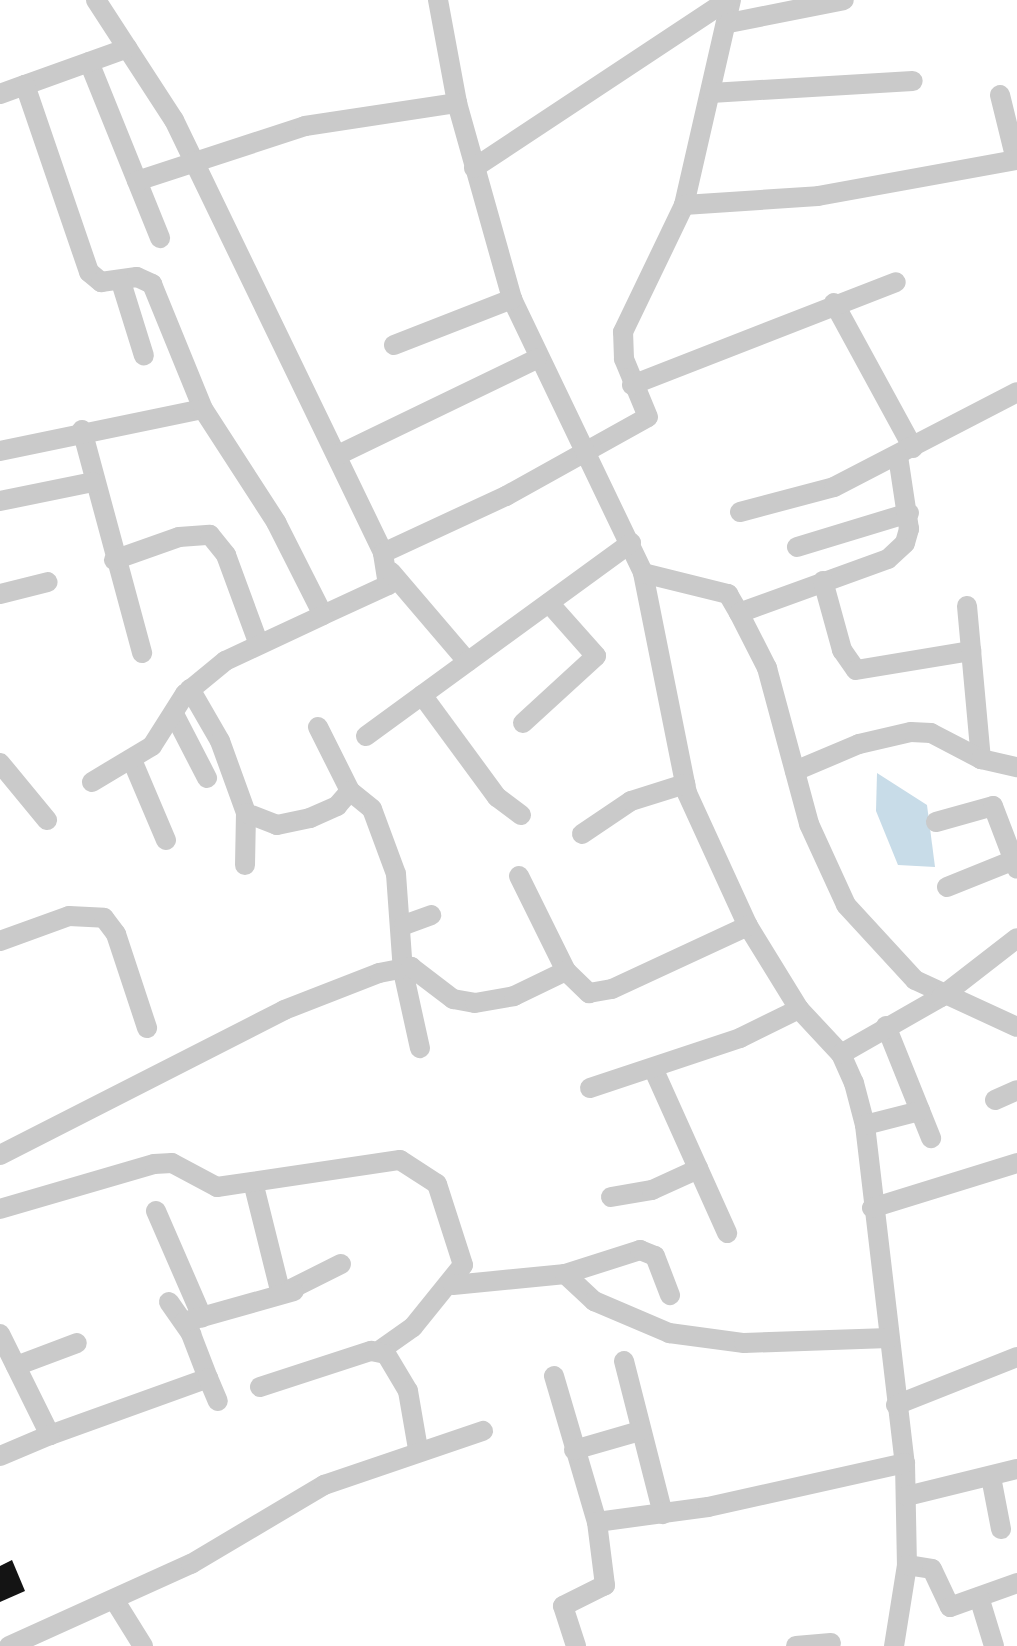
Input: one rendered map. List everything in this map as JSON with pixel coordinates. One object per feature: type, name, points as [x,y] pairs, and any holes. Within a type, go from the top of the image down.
[{"type":"street","points":[[96,0],[128,48],[194,162],[338,455],[387,563],[468,662]]},
{"type":"street","points":[[438,0],[457,103],[512,299],[537,359],[583,455],[631,543],[643,573],[685,784],[748,926],[799,1009],[841,1054],[865,1125],[907,1496],[907,1565],[894,1646]]},
{"type":"street","points":[[474,168],[729,0]]},
{"type":"street","points":[[92,782],[152,746],[190,689],[258,642],[380,591],[387,563],[648,417],[632,385],[623,332],[684,205],[729,23],[729,0]]},
{"type":"street","points":[[729,23],[844,0]]},
{"type":"street","points":[[0,94],[128,48]]},
{"type":"street","points":[[89,62],[160,238]]},
{"type":"street","points":[[711,93],[913,81]]},
{"type":"street","points":[[25,85],[89,272],[101,282],[121,282],[137,277],[152,284],[203,409],[276,522],[323,615]]},
{"type":"street","points":[[684,205],[818,196],[1017,160],[1000,95]]},
{"type":"street","points":[[137,181],[305,126],[457,103]]},
{"type":"street","points":[[121,282],[144,356]]},
{"type":"street","points":[[632,385],[834,303],[896,282]]},
{"type":"street","points":[[394,345],[512,299]]},
{"type":"street","points":[[739,613],[898,553],[909,513],[906,452],[834,303]]},
{"type":"street","points":[[338,455],[537,359]]},
{"type":"street","points":[[740,512],[801,500],[906,452],[1017,392]]},
{"type":"street","points":[[0,451],[82,430],[203,409]]},
{"type":"street","points":[[82,430],[93,482],[142,653]]},
{"type":"street","points":[[0,501],[93,482]]},
{"type":"street","points":[[797,547],[909,513]]},
{"type":"street","points":[[114,560],[179,537],[210,535],[226,555],[258,642]]},
{"type":"street","points":[[366,736],[631,543]]},
{"type":"street","points":[[643,573],[728,594],[767,668],[809,824],[846,905],[915,980],[941,997],[1017,1027]]},
{"type":"street","points":[[823,581],[842,650],[856,670],[971,651]]},
{"type":"street","points":[[0,594],[48,582]]},
{"type":"street","points":[[523,723],[596,656],[549,603]]},
{"type":"street","points":[[967,606],[981,759]]},
{"type":"street","points":[[190,689],[220,741],[246,813],[245,865]]},
{"type":"street","points":[[422,695],[497,797],[521,815]]},
{"type":"street","points":[[174,714],[207,778]]},
{"type":"street","points":[[318,727],[350,791],[372,809],[396,874],[404,925],[403,967],[420,1048]]},
{"type":"street","points":[[795,771],[859,744],[911,732],[931,733],[981,759],[1017,767]]},
{"type":"street","points":[[132,760],[166,840]]},
{"type":"street","points":[[0,763],[47,820]]},
{"type":"street","points":[[582,834],[631,801],[685,784]]},
{"type":"street","points":[[246,813],[277,825],[310,818],[337,806],[350,791]]},
{"type":"street","points":[[936,822],[993,806],[1016,864],[947,887]]},
{"type":"street","points":[[519,876],[566,971],[581,989],[600,992],[748,926]]},
{"type":"street","points":[[404,925],[431,915]]},
{"type":"street","points":[[0,941],[69,916],[104,918],[116,934],[147,1028]]},
{"type":"street","points":[[841,1054],[941,997],[1017,938]]},
{"type":"street","points":[[0,1155],[284,1010],[403,967],[419,970],[453,999],[475,1003],[514,996],[566,971]]},
{"type":"street","points":[[590,1088],[767,1027],[799,1009]]},
{"type":"street","points":[[886,1026],[931,1138]]},
{"type":"street","points":[[653,1068],[727,1233]]},
{"type":"street","points":[[995,1100],[1017,1090]]},
{"type":"street","points":[[865,1125],[920,1111]]},
{"type":"street","points":[[0,1209],[165,1162],[206,1185],[253,1182],[372,1159],[400,1160],[437,1184],[463,1265],[453,1285],[413,1327],[379,1351],[260,1387]]},
{"type":"street","points":[[872,1208],[1017,1163]]},
{"type":"street","points":[[611,1197],[652,1190],[698,1169]]},
{"type":"street","points":[[253,1182],[281,1294]]},
{"type":"street","points":[[156,1211],[218,1401]]},
{"type":"street","points":[[453,1285],[565,1274],[640,1250],[655,1256],[670,1295]]},
{"type":"street","points":[[281,1294],[341,1264]]},
{"type":"street","points":[[565,1274],[594,1301],[669,1333],[744,1343],[889,1338]]},
{"type":"street","points":[[193,1320],[321,1283]]},
{"type":"street","points":[[169,1302],[193,1320]]},
{"type":"street","points":[[0,1334],[50,1435]]},
{"type":"street","points":[[16,1366],[77,1343]]},
{"type":"street","points":[[379,1351],[393,1361],[408,1391],[418,1449]]},
{"type":"street","points":[[896,1405],[1017,1357]]},
{"type":"street","points":[[624,1361],[663,1514]]},
{"type":"street","points":[[554,1376],[597,1522],[605,1585],[563,1606],[576,1646]]},
{"type":"street","points":[[0,1456],[208,1378]]},
{"type":"street","points":[[20,1644],[115,1601],[324,1485],[418,1449],[483,1431]]},
{"type":"street","points":[[574,1450],[640,1431]]},
{"type":"street","points":[[597,1522],[663,1514],[905,1463]]},
{"type":"street","points":[[907,1496],[1017,1469]]},
{"type":"street","points":[[991,1477],[1001,1529]]},
{"type":"street","points":[[907,1565],[932,1569],[946,1605],[1017,1583]]},
{"type":"street","points":[[979,1597],[994,1646]]},
{"type":"street","points":[[115,1601],[143,1646]]},
{"type":"street","points":[[796,1646],[831,1643]]},
{"type":"water","points":[[877,773],[927,805],[935,867],[898,865],[876,811]]},
{"type":"building","points":[[12,1560],[25,1591],[0,1602],[0,1566]]}]
